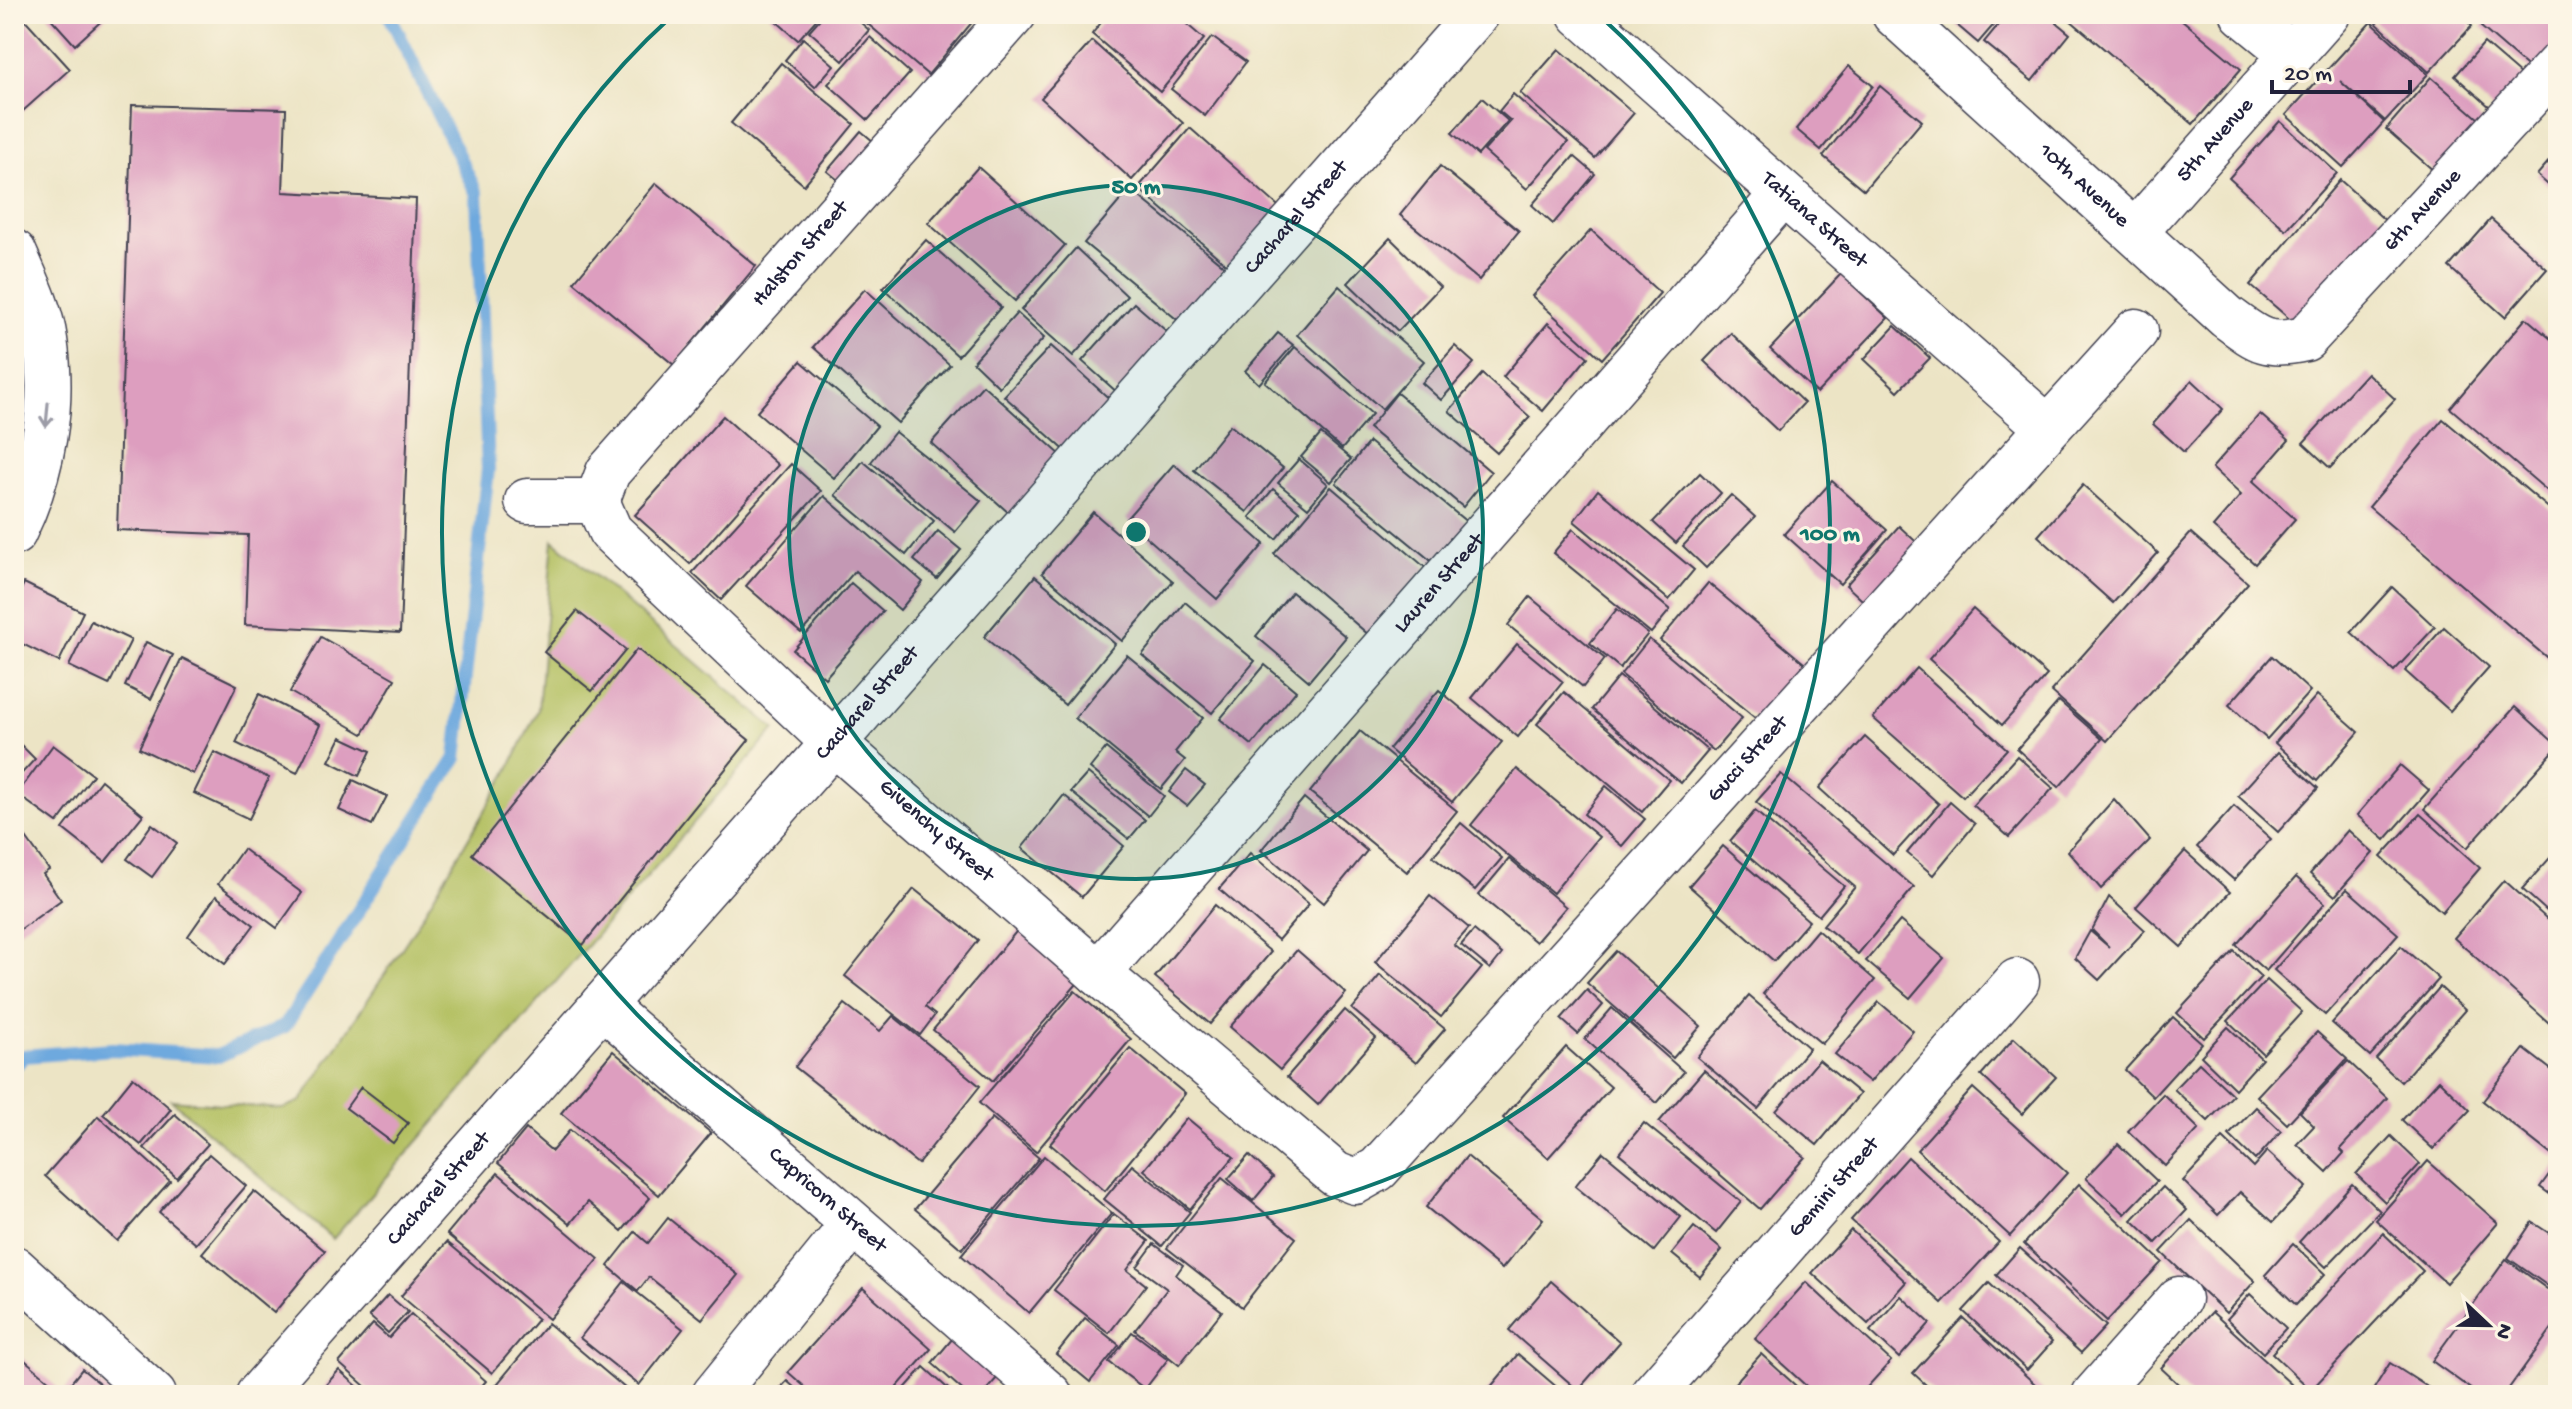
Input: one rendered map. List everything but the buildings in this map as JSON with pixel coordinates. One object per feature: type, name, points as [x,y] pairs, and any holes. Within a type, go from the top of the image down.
[{"type":"street","name":"Halston Street","points":[[597,501],[608,472],[1014,14]]},
{"type":"street","name":"Cacharel Street","points":[[258,1395],[1477,14]]},
{"type":"street","name":"Tatiana Street","points":[[1580,14],[2047,427]]},
{"type":"street","name":"10th Avenue","points":[[1894,14],[2227,317],[2255,338],[2280,345]]},
{"type":"street","points":[[2243,14],[2292,54]]},
{"type":"street","name":"5th Avenue","points":[[2135,232],[2328,14]]},
{"type":"street","name":"6th Avenue","points":[[2280,345],[2305,339],[2558,65]]},
{"type":"street","name":"Lauren Street","points":[[1098,973],[1782,195]]},
{"type":"street","points":[[14,252],[30,288],[45,337],[49,383],[47,423],[37,469],[14,533]]},
{"type":"street","name":"Gucci Street","points":[[1355,1182],[1378,1169],[2136,331]]},
{"type":"street","points":[[527,501],[597,501]]},
{"type":"street","name":"Givenchy Street","points":[[597,501],[610,531],[834,743],[1335,1174],[1355,1182]]},
{"type":"street","name":"Gemini Street","points":[[1652,1395],[2017,981]]},
{"type":"street","name":"Capricorn Street","points":[[602,1005],[1050,1395]]},
{"type":"street","points":[[714,1395],[853,1224]]},
{"type":"street","points":[[14,1268],[154,1395]]},
{"type":"street","points":[[2094,1395],[2179,1299]]},
{"type":"green space","points":[[553,540],[775,729],[333,1239],[171,1100],[283,1109],[301,1101],[412,933],[506,775],[538,710]]},
{"type":"waterway","points":[[14,1067],[24,1056],[113,1049],[218,1056],[285,1026],[456,758],[488,469],[477,194],[389,14]]}]
